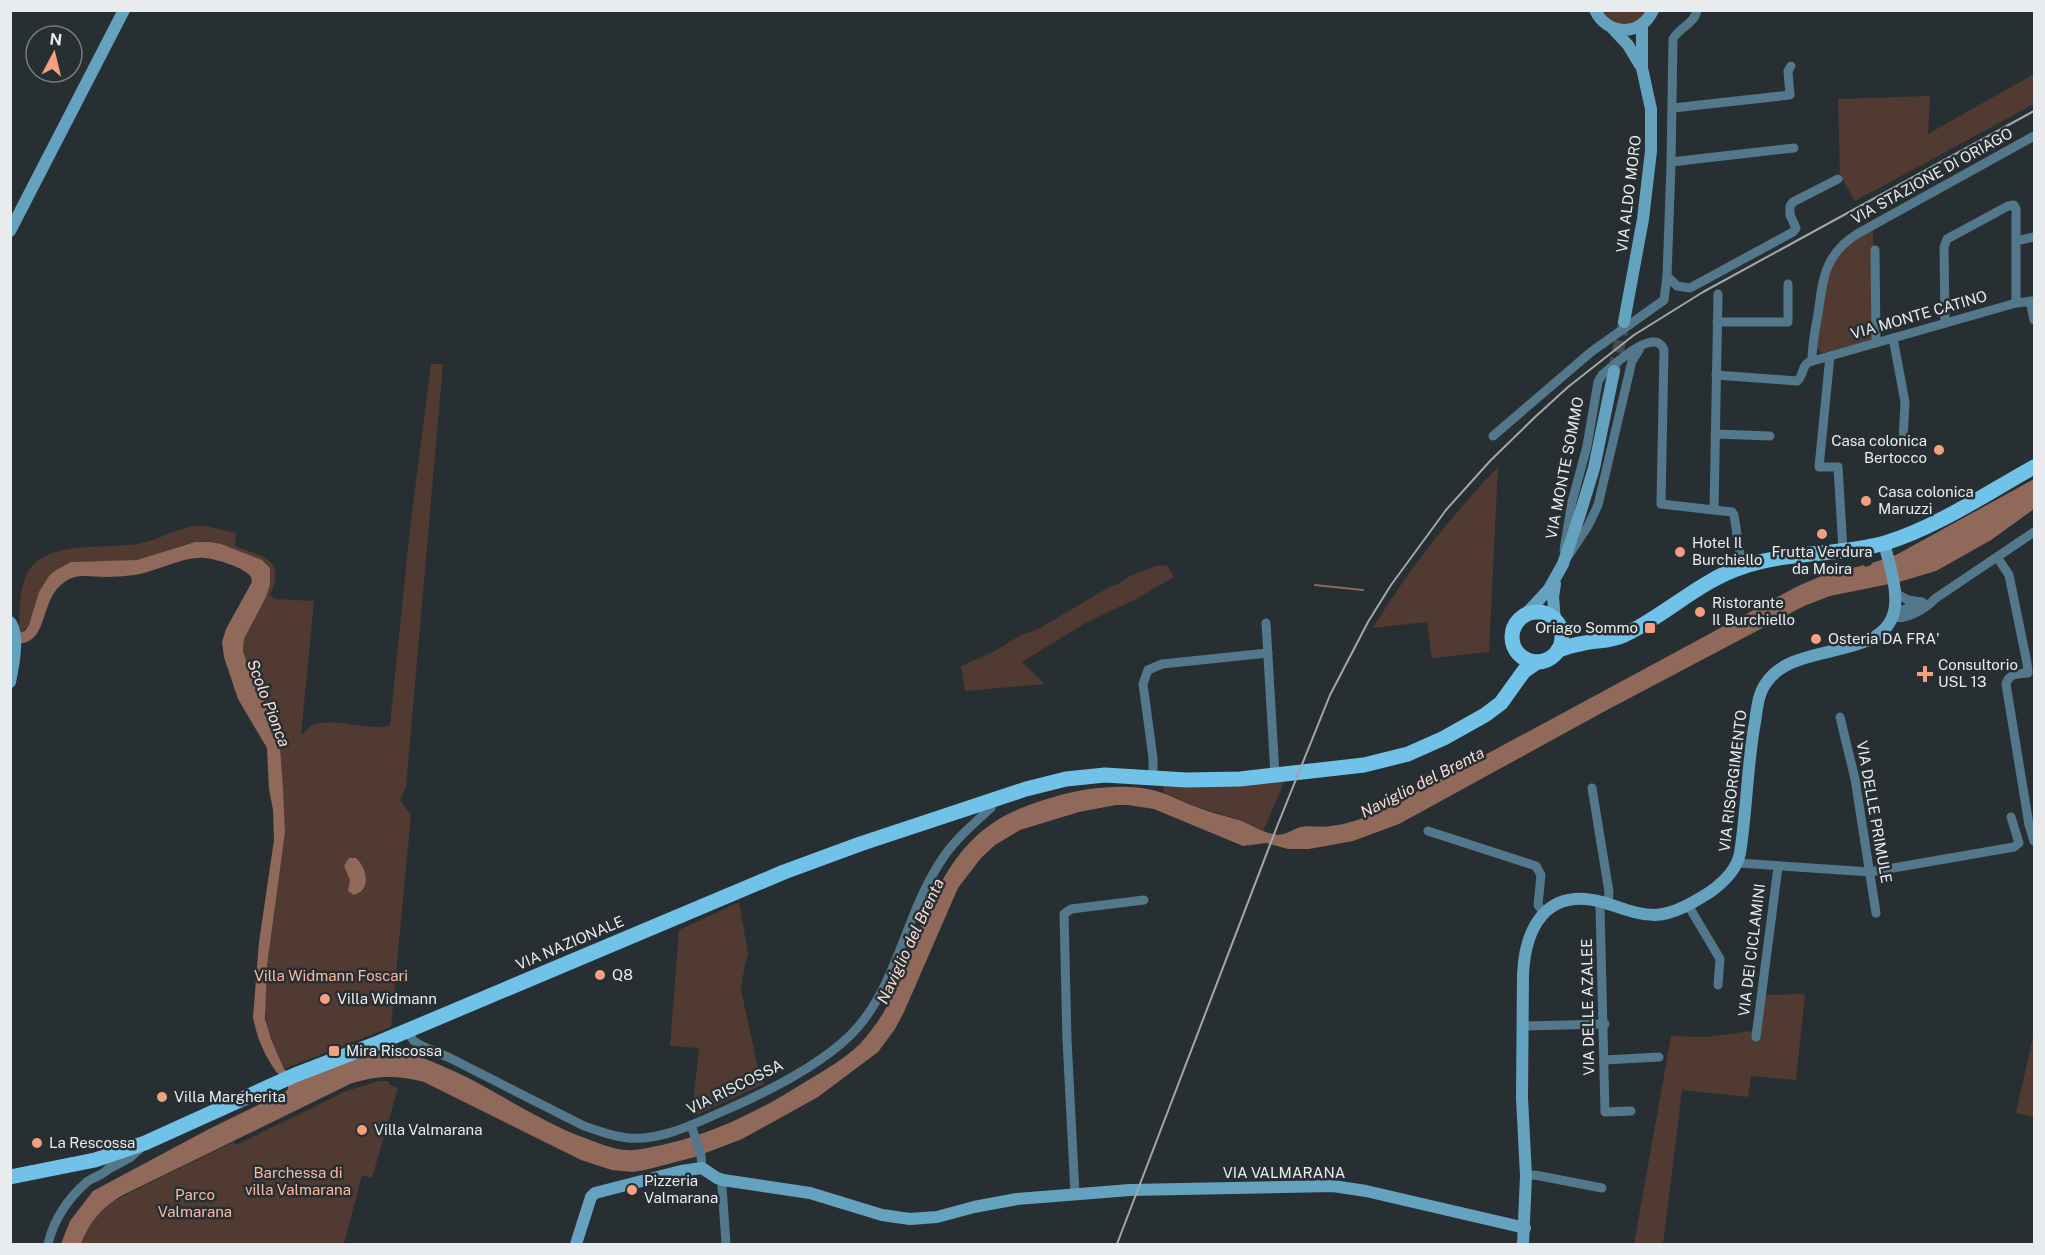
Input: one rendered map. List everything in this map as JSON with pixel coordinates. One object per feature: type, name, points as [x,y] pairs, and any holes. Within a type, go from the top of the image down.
[{"type":"main road","points":[[1558,650],[1617,638],[1716,579],[1742,567],[1796,555],[1885,548],[2034,467]]},
{"type":"main road","points":[[1557,623],[1562,638],[1558,650],[1550,658],[1537,662],[1525,659],[1517,651],[1513,641],[1513,631],[1525,615],[1541,613],[1557,623],[1574,634],[1594,635],[1650,619]]},
{"type":"main road","points":[[1511,687],[1517,651]]},
{"type":"main road","name":"VIA NAZIONALE","points":[[10,1177],[103,1162],[295,1075],[406,1031],[784,872],[860,844],[1026,789],[1066,779],[1112,775],[1206,780],[1298,773],[1364,765],[1414,752],[1485,715],[1501,703],[1524,671],[1537,662]]},
{"type":"street","points":[[10,231],[124,10]]},
{"type":"street","name":"VIA ALDO MORO","points":[[1595,10],[1600,20],[1613,29],[1628,45],[1642,68]]},
{"type":"street","points":[[1613,29],[1630,30],[1642,24],[1653,10]]},
{"type":"street","name":"VIA MONTE SOMMO","points":[[1493,436],[1591,352],[1664,300],[1671,162],[1673,39],[1678,31],[1693,21],[1698,10]]},
{"type":"street","name":"VIA ALDO MORO","points":[[1624,322],[1641,231],[1651,151],[1651,109],[1642,68],[1642,24]]},
{"type":"street","points":[[1672,108],[1790,95],[1788,71],[1791,66]]},
{"type":"street","name":"VIA STAZIONE DI ORIAGO","points":[[1812,361],[1825,272],[1832,257],[1850,238],[2034,136]]},
{"type":"street","points":[[1671,162],[1794,148]]},
{"type":"street","points":[[1667,276],[1673,284],[1681,288],[1695,286],[1793,232],[1796,228],[1790,215],[1790,206],[1793,202],[1838,179]]},
{"type":"street","points":[[1945,323],[1944,247],[1947,240],[2008,206],[2014,205],[2016,209],[2016,303]]},
{"type":"street","points":[[2016,241],[2034,237]]},
{"type":"street","points":[[1875,250],[1876,343]]},
{"type":"street","points":[[1717,322],[1788,322],[1788,284]]},
{"type":"street","points":[[1714,510],[1718,294]]},
{"type":"street","points":[[2032,301],[2034,320]]},
{"type":"street","name":"VIA MONTE CATINO","points":[[1812,361],[2016,303],[2032,301]]},
{"type":"street","points":[[1893,338],[1905,402],[1903,441]]},
{"type":"street","points":[[1650,341],[1661,344],[1664,350],[1661,504],[1732,512],[1742,567]]},
{"type":"street","name":"VIA MONTE SOMMO","points":[[1560,569],[1588,526],[1598,505],[1632,361],[1638,350],[1650,341]]},
{"type":"street","name":"VIA MONTE SOMMO","points":[[1560,569],[1567,525],[1587,446],[1598,381],[1602,375],[1643,343],[1650,341]]},
{"type":"street","points":[[1830,356],[1819,467],[1838,467],[1843,550]]},
{"type":"street","points":[[1716,375],[1795,381],[1800,378],[1806,364],[1812,361]]},
{"type":"street","points":[[1557,623],[1553,597],[1560,569],[1594,468],[1614,372]]},
{"type":"street","points":[[1715,434],[1770,436]]},
{"type":"street","points":[[1885,548],[1894,590],[1893,615],[1899,618],[1913,613],[2034,532]]},
{"type":"street","points":[[1997,557],[2007,570],[2031,673],[2013,675],[2006,684],[2029,825],[2034,841]]},
{"type":"street","points":[[1525,615],[1538,603],[1560,569]]},
{"type":"street","points":[[1894,590],[1912,602],[1936,598]]},
{"type":"street","name":"VIA RISORGIMENTO","points":[[1544,913],[1569,899],[1583,898],[1641,914],[1655,915],[1675,911],[1716,888],[1729,876],[1738,863],[1743,835],[1752,736],[1760,697],[1767,681],[1774,673],[1790,663],[1872,639],[1882,632],[1893,615]]},
{"type":"street","points":[[1266,623],[1275,775]]},
{"type":"street","points":[[10,681],[15,646],[12,625]]},
{"type":"street","points":[[1153,777],[1153,758],[1143,684],[1148,670],[1162,664],[1268,653]]},
{"type":"street","name":"VIA DELLE PRIMULE","points":[[1840,717],[1855,778],[1876,913]]},
{"type":"street","points":[[1592,788],[1609,892],[1605,903]]},
{"type":"street","name":"VIA RISCOSSA","points":[[406,1031],[414,1041],[422,1046],[584,1126],[604,1133],[629,1138],[647,1137],[692,1127],[762,1094],[806,1069],[838,1046],[858,1026],[878,997],[938,864],[952,845],[991,808],[991,801]]},
{"type":"street","points":[[1738,863],[1870,873],[2014,847],[2019,843],[2011,817]]},
{"type":"street","points":[[1428,831],[1536,866],[1541,875],[1538,905],[1544,913],[1533,928],[1524,956],[1522,1098],[1526,1176],[1523,1245]]},
{"type":"street","name":"VIA DEI CICLAMINI","points":[[1756,1037],[1778,867]]},
{"type":"street","points":[[1075,1194],[1066,1040],[1064,914],[1071,909],[1144,900]]},
{"type":"street","name":"VIA DELLE AZALEE","points":[[1605,903],[1600,907],[1605,1024],[1605,1112],[1631,1111]]},
{"type":"street","points":[[1688,905],[1720,959],[1718,985]]},
{"type":"street","points":[[1522,1026],[1605,1024]]},
{"type":"street","points":[[1605,1060],[1659,1057]]},
{"type":"street","points":[[576,1245],[591,1197],[596,1193],[701,1162],[692,1127]]},
{"type":"street","points":[[91,1179],[96,1166],[103,1162]]},
{"type":"street","points":[[48,1245],[60,1213],[103,1162]]},
{"type":"street","name":"VIA VALMARANA","points":[[701,1162],[717,1178],[723,1180],[810,1194],[882,1215],[910,1220],[938,1217],[1017,1199],[1075,1194],[1130,1190],[1333,1186],[1366,1191],[1525,1228]]},
{"type":"street","points":[[1526,1176],[1535,1175],[1602,1188]]},
{"type":"street","points":[[723,1180],[726,1245]]},
{"type":"green space","points":[[1601,11],[1647,11],[1636,21],[1624,24],[1612,21]]},
{"type":"green space","points":[[2034,74],[2034,104],[1855,201],[1840,175],[1838,99],[1930,96],[1928,134]]},
{"type":"green space","points":[[1873,230],[1873,337],[1868,341],[1822,353],[1816,346],[1827,280],[1845,248]]},
{"type":"green space","name":"Villa Widmann Foscari","points":[[431,364],[443,364],[406,787],[400,800],[411,815],[391,1027],[284,1069],[267,1029],[265,1007],[267,966],[285,832],[280,746],[263,699],[251,677],[243,651],[244,639],[266,597],[262,560],[223,545],[195,542],[139,559],[90,561],[65,565],[46,581],[29,624],[19,633],[22,589],[32,566],[54,552],[84,547],[142,543],[195,526],[236,533],[235,546],[263,557],[274,566],[274,583],[270,596],[276,599],[314,601],[301,735],[319,723],[373,727],[390,725],[410,528]]},
{"type":"green space","points":[[1498,467],[1489,652],[1432,658],[1427,622],[1373,628],[1431,544]]},
{"type":"green space","points":[[1159,565],[1168,566],[1174,577],[1136,599],[1087,622],[1022,662],[1045,684],[965,691],[961,666],[995,651],[1021,635],[1038,629],[1130,576]]},
{"type":"green space","points":[[1285,780],[1263,831],[1244,821],[1197,807],[1163,792],[1165,782]]},
{"type":"green space","points":[[739,902],[748,954],[741,990],[760,1077],[764,1084],[694,1116],[693,1105],[699,1048],[670,1046],[679,930]]},
{"type":"green space","points":[[1765,995],[1805,995],[1796,1080],[1751,1076],[1748,1097],[1682,1090],[1663,1244],[1634,1244],[1671,1036],[1705,1037],[1752,1031]]},
{"type":"green space","points":[[2034,1032],[2034,1117],[2016,1113]]},
{"type":"green space","name":"Barchessa di villa Valmarana","points":[[379,1081],[388,1081],[390,1085],[398,1088],[372,1178],[362,1175],[344,1244],[81,1244],[99,1211],[109,1203],[233,1142],[236,1145],[346,1091]]},
{"type":"shaded area","points":[[2034,479],[2034,509],[1991,540],[1936,571],[1899,582],[1830,596],[1804,606],[1399,824],[1353,841],[1309,849],[1288,849],[1266,843],[1243,846],[1154,809],[1128,805],[1079,812],[1020,830],[995,845],[981,858],[958,888],[904,1012],[878,1052],[818,1097],[742,1139],[695,1157],[645,1170],[633,1172],[612,1170],[581,1160],[424,1082],[396,1077],[369,1079],[350,1084],[123,1195],[98,1215],[88,1228],[81,1244],[61,1244],[70,1221],[93,1191],[288,1089],[288,1085],[265,1054],[253,1017],[259,942],[274,840],[267,748],[238,699],[224,657],[222,642],[226,629],[252,582],[251,577],[230,564],[197,558],[134,575],[75,577],[57,589],[39,631],[33,639],[24,643],[11,643],[29,625],[39,592],[49,576],[71,562],[137,560],[195,542],[210,542],[262,560],[270,568],[270,584],[266,597],[244,639],[243,651],[251,677],[263,699],[280,746],[285,832],[267,966],[265,1019],[284,1069],[300,1080],[376,1052],[388,1055],[411,1055],[456,1072],[568,1131],[610,1147],[630,1150],[681,1140],[736,1120],[834,1064],[860,1044],[885,1010],[936,893],[951,866],[970,843],[994,822],[1024,807],[1085,790],[1132,787],[1161,792],[1277,835],[1301,827],[1327,827],[1357,820],[1383,810],[1798,586],[1824,575],[1864,565],[1865,567],[1896,555]]},
{"type":"shaded area","points":[[349,858],[356,858],[360,862],[366,878],[363,889],[354,895],[348,891],[350,880],[344,866]]},
{"type":"waterway","points":[[1315,585],[1363,590]]},
{"type":"tunnel","points":[[1614,370],[1624,322]]},
{"type":"railway","points":[[1117,1244],[1278,824],[1330,695],[1368,622],[1391,585],[1446,510],[1490,461],[1534,418],[1568,387],[1634,335],[1703,292],[2034,111]]},
{"type":"place","name":"Casa colonica Bertocco","points":[[1939,450]]},
{"type":"place","name":"Casa colonica Maruzzi","points":[[1866,501]]},
{"type":"place","name":"Frutta Verdura da Moira","points":[[1822,534]]},
{"type":"place","name":"Hotel Il Burchiello","points":[[1680,552]]},
{"type":"place","name":"Ristorante Il Burchiello","points":[[1700,612]]},
{"type":"place","name":"Oriago Sommo","points":[[1650,628]]},
{"type":"place","name":"Osteria DA FRA'","points":[[1816,639]]},
{"type":"place","name":"Consultorio USL 13","points":[[1925,674]]},
{"type":"place","name":"Q8","points":[[600,975]]},
{"type":"place","name":"Villa Widmann","points":[[325,999]]},
{"type":"place","name":"Mira Riscossa","points":[[334,1051]]},
{"type":"place","name":"Villa Margherita","points":[[162,1097]]},
{"type":"place","name":"Villa Valmarana","points":[[362,1130]]},
{"type":"place","name":"La Rescossa","points":[[37,1143]]},
{"type":"place","name":"Pizzeria Valmarana","points":[[632,1190]]},
{"type":"water label","name":"Scolo Pionca","points":[[269,703]]},
{"type":"water label","name":"Naviglio del Brenta","points":[[1422,782]]},
{"type":"water label","name":"Naviglio del Brenta","points":[[910,941]]},
{"type":"park label","name":"Parco Valmarana","points":[[195,1204]]}]
